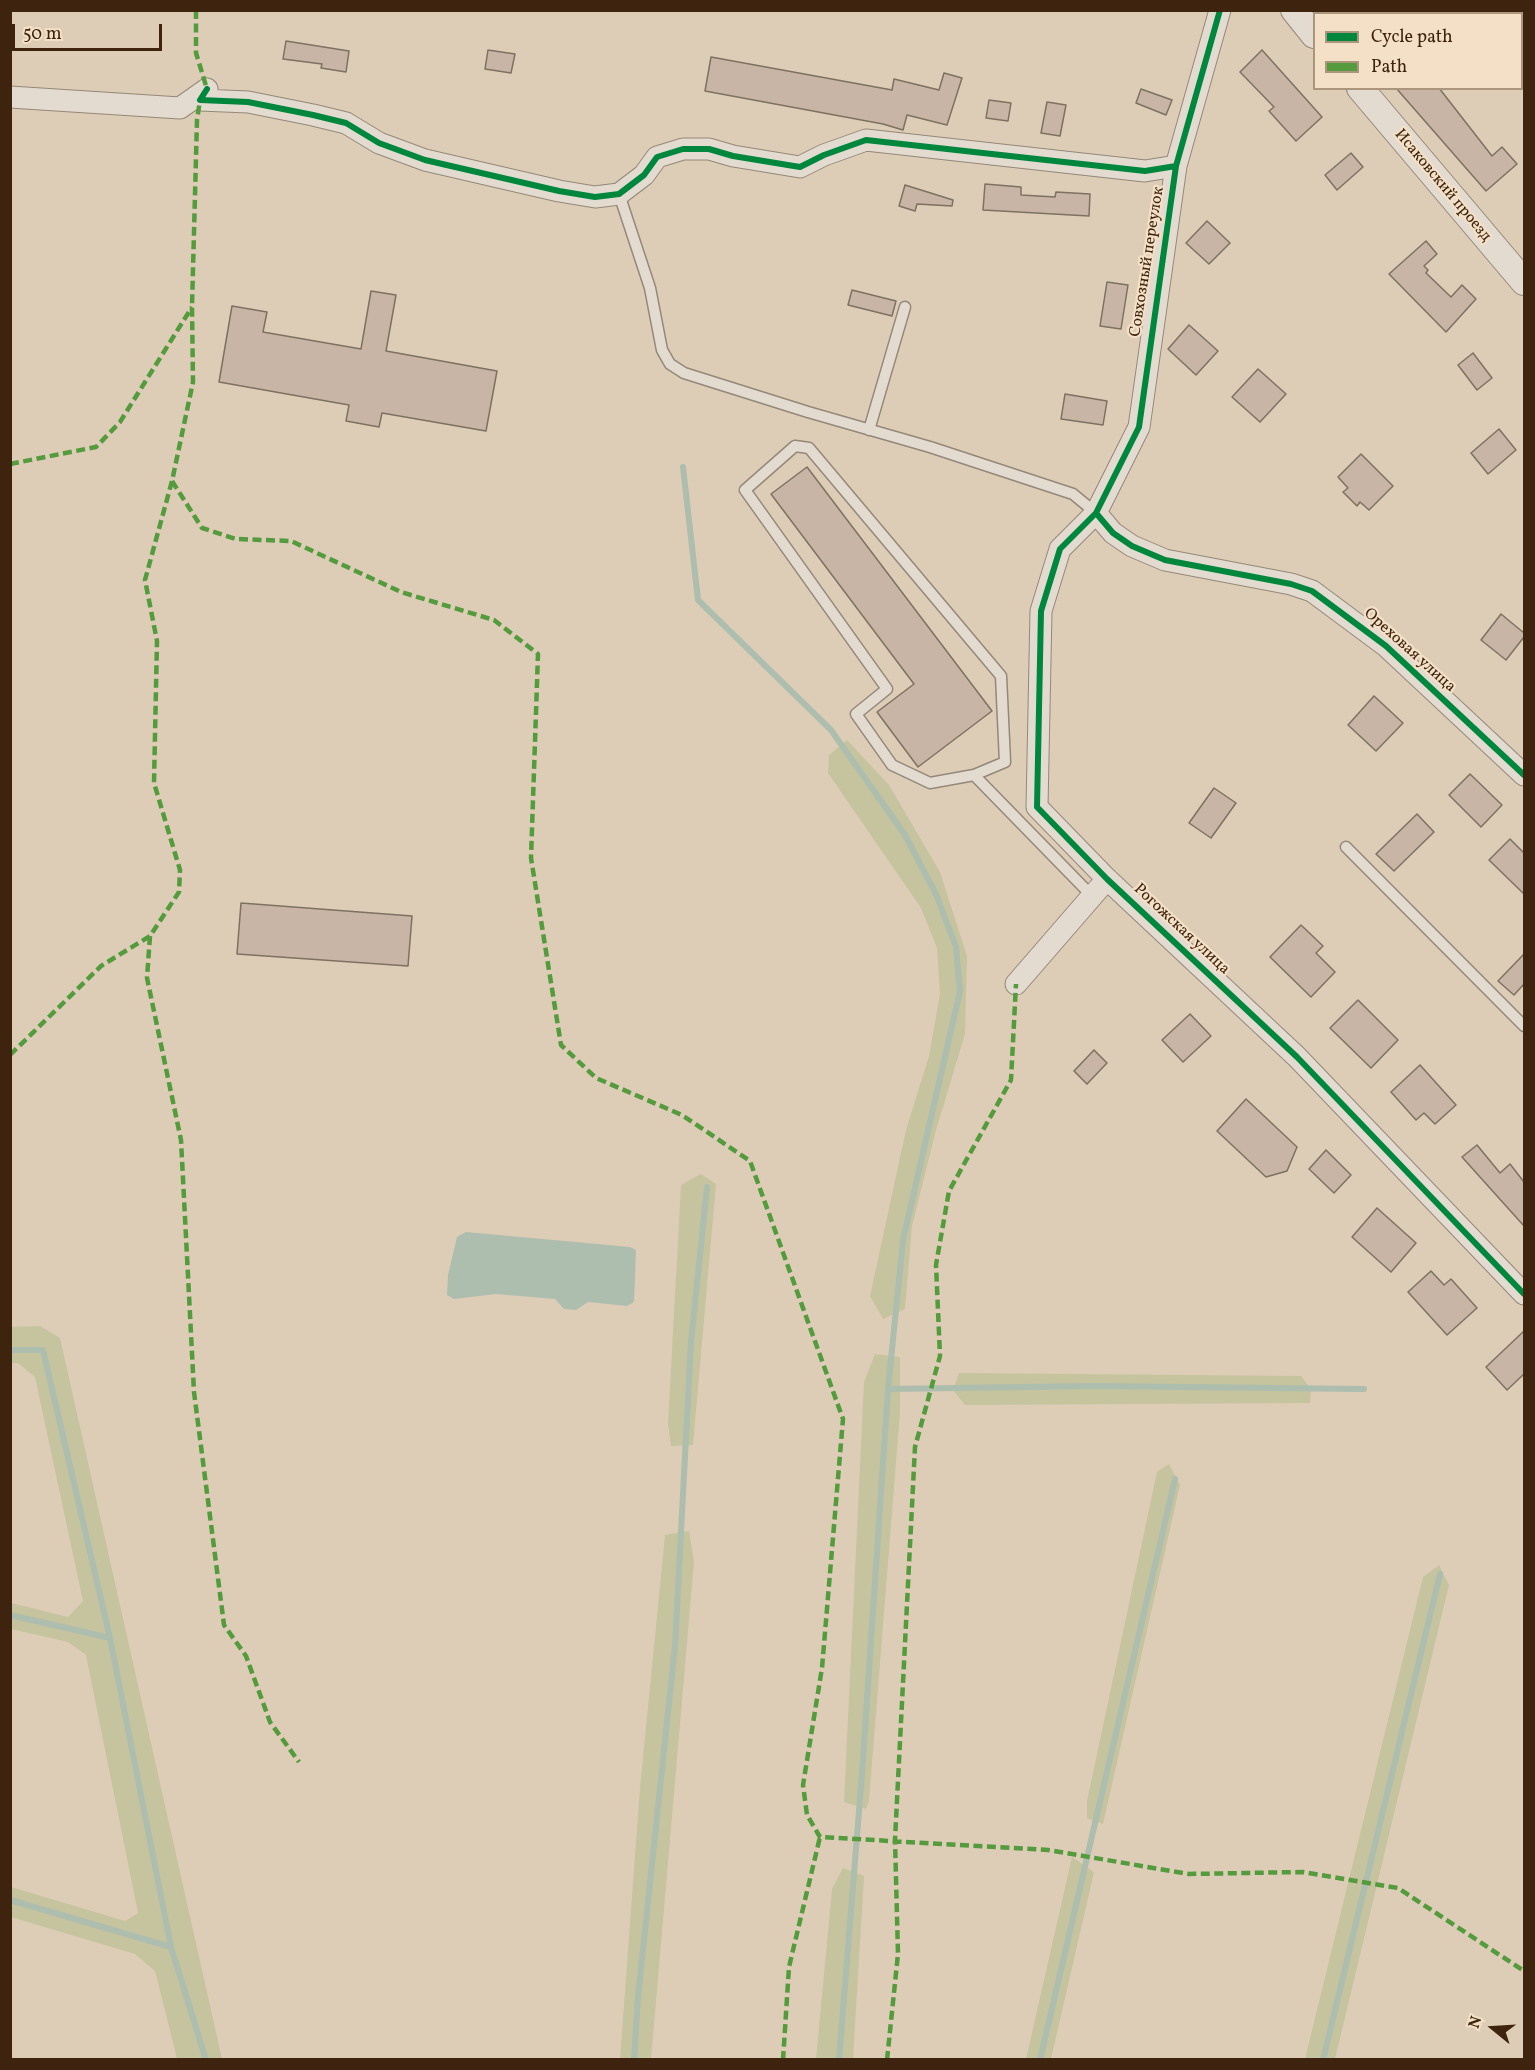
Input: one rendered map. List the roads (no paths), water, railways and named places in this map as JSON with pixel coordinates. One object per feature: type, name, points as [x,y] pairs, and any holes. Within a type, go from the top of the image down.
[{"type":"street","name":"Совхозный переулок","points":[[1096,513],[1139,427],[1176,166],[1220,10]]},
{"type":"street","points":[[1294,10],[1313,34]]},
{"type":"street","points":[[10,97],[180,108],[207,90],[200,100],[248,102],[346,123],[379,143],[425,160],[559,191],[596,197],[619,194],[644,175],[657,157],[683,149],[709,148],[733,156],[800,167],[824,155],[866,140],[1145,171],[1176,166]]},
{"type":"street","name":"Исаковский проезд","points":[[1362,90],[1524,282]]},
{"type":"street","name":"Ореховая улица","points":[[1096,513],[1113,533],[1132,546],[1165,560],[1291,584],[1312,591],[1386,645],[1524,775]]},
{"type":"street","name":"Рогожская улица","points":[[1096,513],[1060,549],[1041,611],[1037,807],[1107,879],[1297,1057],[1524,1294]]},
{"type":"street","points":[[1016,984],[1107,879]]},
{"type":"lane","points":[[619,194],[650,288],[662,350],[669,364],[684,374],[869,429],[1073,494],[1096,513]]},
{"type":"lane","points":[[869,429],[905,307]]},
{"type":"lane","points":[[795,446],[809,448],[1001,676],[1005,762],[974,775],[930,783],[892,765],[856,714],[887,689],[745,490],[795,446]]},
{"type":"lane","points":[[974,775],[1092,896]]},
{"type":"lane","points":[[1346,847],[1524,1026]]},
{"type":"waterway","points":[[683,467],[698,600],[831,730],[905,835],[936,894],[956,947],[960,991],[903,1240],[888,1389],[862,1774],[839,2060]]},
{"type":"waterway","points":[[634,2060],[638,1997],[675,1646],[691,1342],[707,1187]]},
{"type":"waterway","points":[[10,1350],[43,1350],[110,1638],[171,1947],[206,2060]]},
{"type":"waterway","points":[[888,1389],[1094,1386],[1364,1389]]},
{"type":"waterway","points":[[1040,2060],[1175,1479]]},
{"type":"waterway","points":[[1323,2060],[1440,1574]]},
{"type":"waterway","points":[[10,1615],[110,1638]]},
{"type":"waterway","points":[[10,1900],[171,1947]]}]
